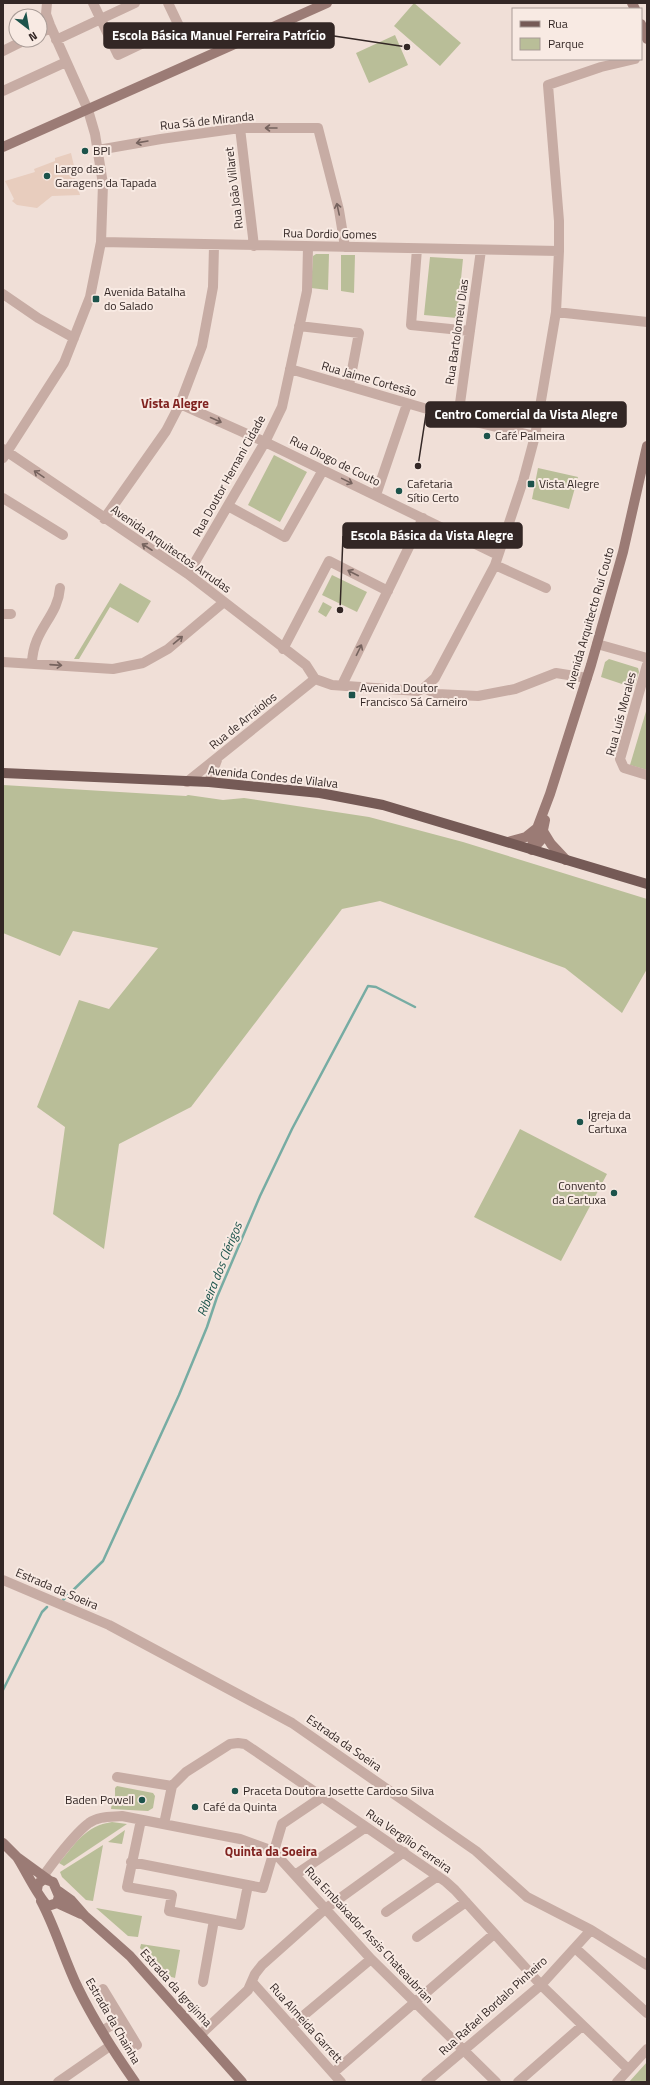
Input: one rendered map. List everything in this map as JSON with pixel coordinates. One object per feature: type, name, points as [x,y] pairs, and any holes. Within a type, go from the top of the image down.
[{"type":"main road","name":"Avenida Condes de Vilalva","points":[[3,773],[209,782],[320,793],[376,803],[647,884]]},
{"type":"street","points":[[4,454],[64,363],[94,282],[100,242],[104,192],[98,150],[88,110],[56,40],[46,14],[47,3]]},
{"type":"street","points":[[93,3],[118,55],[179,26],[168,3]]},
{"type":"street","points":[[56,40],[135,3]]},
{"type":"street","points":[[3,147],[327,3]]},
{"type":"street","points":[[642,26],[647,39]]},
{"type":"street","points":[[315,679],[327,684],[408,691],[424,688],[435,678],[495,565],[524,482],[535,436],[556,312],[560,221],[548,84],[601,67],[631,60]]},
{"type":"street","points":[[3,91],[66,62]]},
{"type":"street","name":"Rua Sá de Miranda","points":[[98,150],[161,139],[240,128],[318,128],[339,210],[345,247]]},
{"type":"street","name":"Rua João Villaret","points":[[240,128],[254,246]]},
{"type":"street","name":"Rua Dordio Gomes","points":[[100,242],[214,246],[559,251]]},
{"type":"street","points":[[104,519],[166,431],[180,404],[202,346],[213,287],[214,246]]},
{"type":"street","name":"Rua Doutor Hernani Cidade","points":[[188,574],[265,442],[282,407],[306,291],[308,247]]},
{"type":"street","points":[[417,248],[412,325],[470,331]]},
{"type":"street","name":"Rua Bartolomeu Dias","points":[[458,418],[481,250]]},
{"type":"street","points":[[3,294],[38,318],[74,338]]},
{"type":"street","points":[[556,312],[647,322]]},
{"type":"street","points":[[299,326],[359,333],[349,386]]},
{"type":"street","name":"Rua Jaime Cortesão","points":[[290,369],[458,418],[535,436]]},
{"type":"street","name":"Rua Diogo de Couto","points":[[180,404],[265,442],[498,555]]},
{"type":"street","points":[[376,495],[407,404]]},
{"type":"street","name":"Avenida Arquitecto Rui Couto","points":[[532,850],[541,840],[540,829],[550,794],[597,644],[623,552],[647,446]]},
{"type":"street","name":"Avenida Arquitectos Arrudas","points":[[4,454],[188,574],[283,649],[306,665],[315,679]]},
{"type":"street","points":[[228,506],[285,537],[323,470]]},
{"type":"street","points":[[3,498],[63,535]]},
{"type":"street","points":[[342,685],[423,518]]},
{"type":"street","points":[[283,649],[329,561],[388,591]]},
{"type":"street","points":[[495,565],[546,588]]},
{"type":"street","points":[[32,663],[35,641],[57,604],[60,588]]},
{"type":"street","points":[[3,662],[113,669],[144,662],[168,649],[224,602]]},
{"type":"street","points":[[597,644],[647,658]]},
{"type":"street","name":"Rua Luís Morales","points":[[647,665],[620,759],[624,768],[647,775]]},
{"type":"street","points":[[424,688],[437,694],[478,696],[515,689],[556,673],[587,678]]},
{"type":"street","name":"Rua de Arraiolos","points":[[187,782],[217,760],[315,679]]},
{"type":"street","points":[[209,782],[217,760]]},
{"type":"street","points":[[508,842],[526,837],[540,829],[551,844],[566,860]]},
{"type":"street","name":"Estrada da Soeira","points":[[3,1580],[109,1625],[292,1723],[476,1851],[527,1896],[591,1930],[647,1965]]},
{"type":"street","name":"Rua Vergílio Ferreira","points":[[172,1786],[186,1772],[230,1744],[245,1744],[404,1852],[455,1890],[541,1984],[582,2026],[628,2069]]},
{"type":"street","points":[[117,1777],[172,1786],[164,1824]]},
{"type":"street","points":[[131,1862],[263,1888],[282,1824],[322,1797]]},
{"type":"street","name":"Rua Embaixador Assis Chateaubrian","points":[[43,1882],[89,1823],[105,1817],[122,1816],[240,1839],[273,1851],[371,1959],[414,2003],[496,2082]]},
{"type":"street","points":[[141,1820],[127,1886],[172,1895],[169,1911],[240,1925],[248,1885]]},
{"type":"street","points":[[295,1875],[366,1827]]},
{"type":"street","points":[[3,1843],[43,1882],[71,1900],[85,1916]]},
{"type":"street","points":[[200,2034],[240,1999],[262,1964],[325,1909],[404,1852]]},
{"type":"street","points":[[17,1857],[43,1882]]},
{"type":"street","points":[[386,1912],[438,1876]]},
{"type":"street","points":[[43,1882],[41,1901],[55,1927]]},
{"type":"street","points":[[55,1927],[56,1904],[59,1896],[57,1890]]},
{"type":"street","points":[[41,1901],[48,1906],[56,1904],[85,1916]]},
{"type":"street","points":[[417,1937],[466,1902]]},
{"type":"street","name":"Estrada da Igrejinha","points":[[85,1916],[130,1956],[242,2082]]},
{"type":"street","points":[[203,1982],[214,1920]]},
{"type":"street","name":"Estrada da Chainha","points":[[55,1927],[78,1987],[110,2046],[135,2082]]},
{"type":"street","name":"Rua Rafael Bordalo Pinheiro","points":[[426,2082],[541,1984],[591,1930]]},
{"type":"street","points":[[333,2073],[494,1934]]},
{"type":"street","points":[[575,1948],[647,2013]]},
{"type":"street","points":[[291,2026],[371,1959]]},
{"type":"street","name":"Rua Almeida Garrett","points":[[252,1982],[341,2082]]},
{"type":"street","points":[[104,1989],[120,2020],[137,2045]]},
{"type":"street","points":[[102,2031],[120,2020]]},
{"type":"street","points":[[518,2082],[582,2026]]},
{"type":"street","points":[[58,2082],[110,2046]]},
{"type":"street","points":[[617,2082],[647,2049]]},
{"type":"green space","points":[[414,3],[461,43],[440,66],[394,26]]},
{"type":"green space","points":[[395,35],[408,65],[369,83],[356,53]]},
{"type":"green space","points":[[316,254],[329,254],[328,290],[311,288],[313,256]]},
{"type":"green space","points":[[341,255],[355,255],[354,293],[341,291]]},
{"type":"green space","points":[[430,257],[463,259],[457,318],[424,315]]},
{"type":"green space","points":[[274,455],[307,472],[280,522],[248,505]]},
{"type":"green space","points":[[538,468],[578,477],[569,509],[532,499]]},
{"type":"green space","points":[[332,575],[367,592],[357,612],[322,595]]},
{"type":"green space","points":[[120,583],[151,601],[138,623],[110,607],[79,659],[74,659]]},
{"type":"green space","points":[[323,602],[332,607],[326,617],[318,612]]},
{"type":"green space","points":[[609,659],[638,668],[639,672],[634,688],[601,677],[605,662]]},
{"type":"green space","points":[[647,708],[647,770],[630,765]]},
{"type":"green space","points":[[3,785],[188,795],[223,800],[244,798],[369,817],[463,842],[647,899],[647,969],[622,1013],[565,968],[380,901],[342,909],[191,1107],[119,1144],[104,1249],[53,1214],[65,1127],[37,1107],[79,1000],[109,1009],[158,948],[73,931],[60,956],[3,933]]},
{"type":"green space","points":[[520,1129],[607,1174],[561,1261],[474,1217]]},
{"type":"green space","points":[[117,1786],[153,1793],[155,1796],[153,1808],[148,1811],[111,1809],[112,1802],[115,1801],[115,1788]]},
{"type":"green space","points":[[112,1822],[127,1824],[64,1866],[59,1863],[76,1842],[88,1831],[103,1824]]},
{"type":"green space","points":[[125,1830],[122,1844],[108,1842]]},
{"type":"green space","points":[[103,1845],[93,1901],[86,1900],[62,1877],[60,1872]]},
{"type":"green space","points":[[96,1908],[142,1916],[138,1937],[128,1936]]},
{"type":"green space","points":[[141,1944],[180,1950],[175,1978],[168,1976],[140,1948]]},
{"type":"green space","points":[[647,2062],[647,2082],[629,2082]]},
{"type":"shaded area","name":"Largo das Garagens da Tapada","points":[[71,153],[74,166],[71,167],[80,195],[52,196],[37,208],[17,205],[12,201],[14,199],[5,181],[35,172],[34,169],[55,161],[55,158]]},
{"type":"waterway","name":"Ribeira dos Clérigos","points":[[63,1600],[103,1561],[179,1395],[207,1327],[217,1297],[260,1196],[292,1129],[368,986],[376,987],[415,1007]]},
{"type":"waterway","name":"Ribeira dos Clérigos","points":[[3,1690],[42,1612],[47,1607]]},
{"type":"place","name":"Escola Básica Manuel Ferreira Patrício","points":[[407,47]]},
{"type":"place","name":"BPI","points":[[85,151]]},
{"type":"place","name":"Largo das Garagens da Tapada","points":[[47,176]]},
{"type":"place","name":"Avenida Batalha do Salado","points":[[96,299]]},
{"type":"place","name":"Café Palmeira","points":[[487,436]]},
{"type":"place","name":"Centro Comercial da Vista Alegre","points":[[418,466]]},
{"type":"place","name":"Vista Alegre","points":[[531,484]]},
{"type":"place","name":"Cafetaria Sítio Certo","points":[[399,491]]},
{"type":"place","name":"Escola Básica da Vista Alegre","points":[[340,610]]},
{"type":"place","name":"Avenida Doutor Francisco Sá Carneiro","points":[[352,695]]},
{"type":"place","name":"Igreja da Cartuxa","points":[[580,1122]]},
{"type":"place","name":"Convento da Cartuxa","points":[[614,1193]]},
{"type":"place","name":"Praceta Doutora Josette Cardoso Silva","points":[[235,1791]]},
{"type":"place","name":"Baden Powell","points":[[142,1800]]},
{"type":"place","name":"Café da Quinta","points":[[195,1807]]},
{"type":"district","name":"Vista Alegre","points":[[175,403]]},
{"type":"district","name":"Quinta da Soeira","points":[[271,1851]]}]
